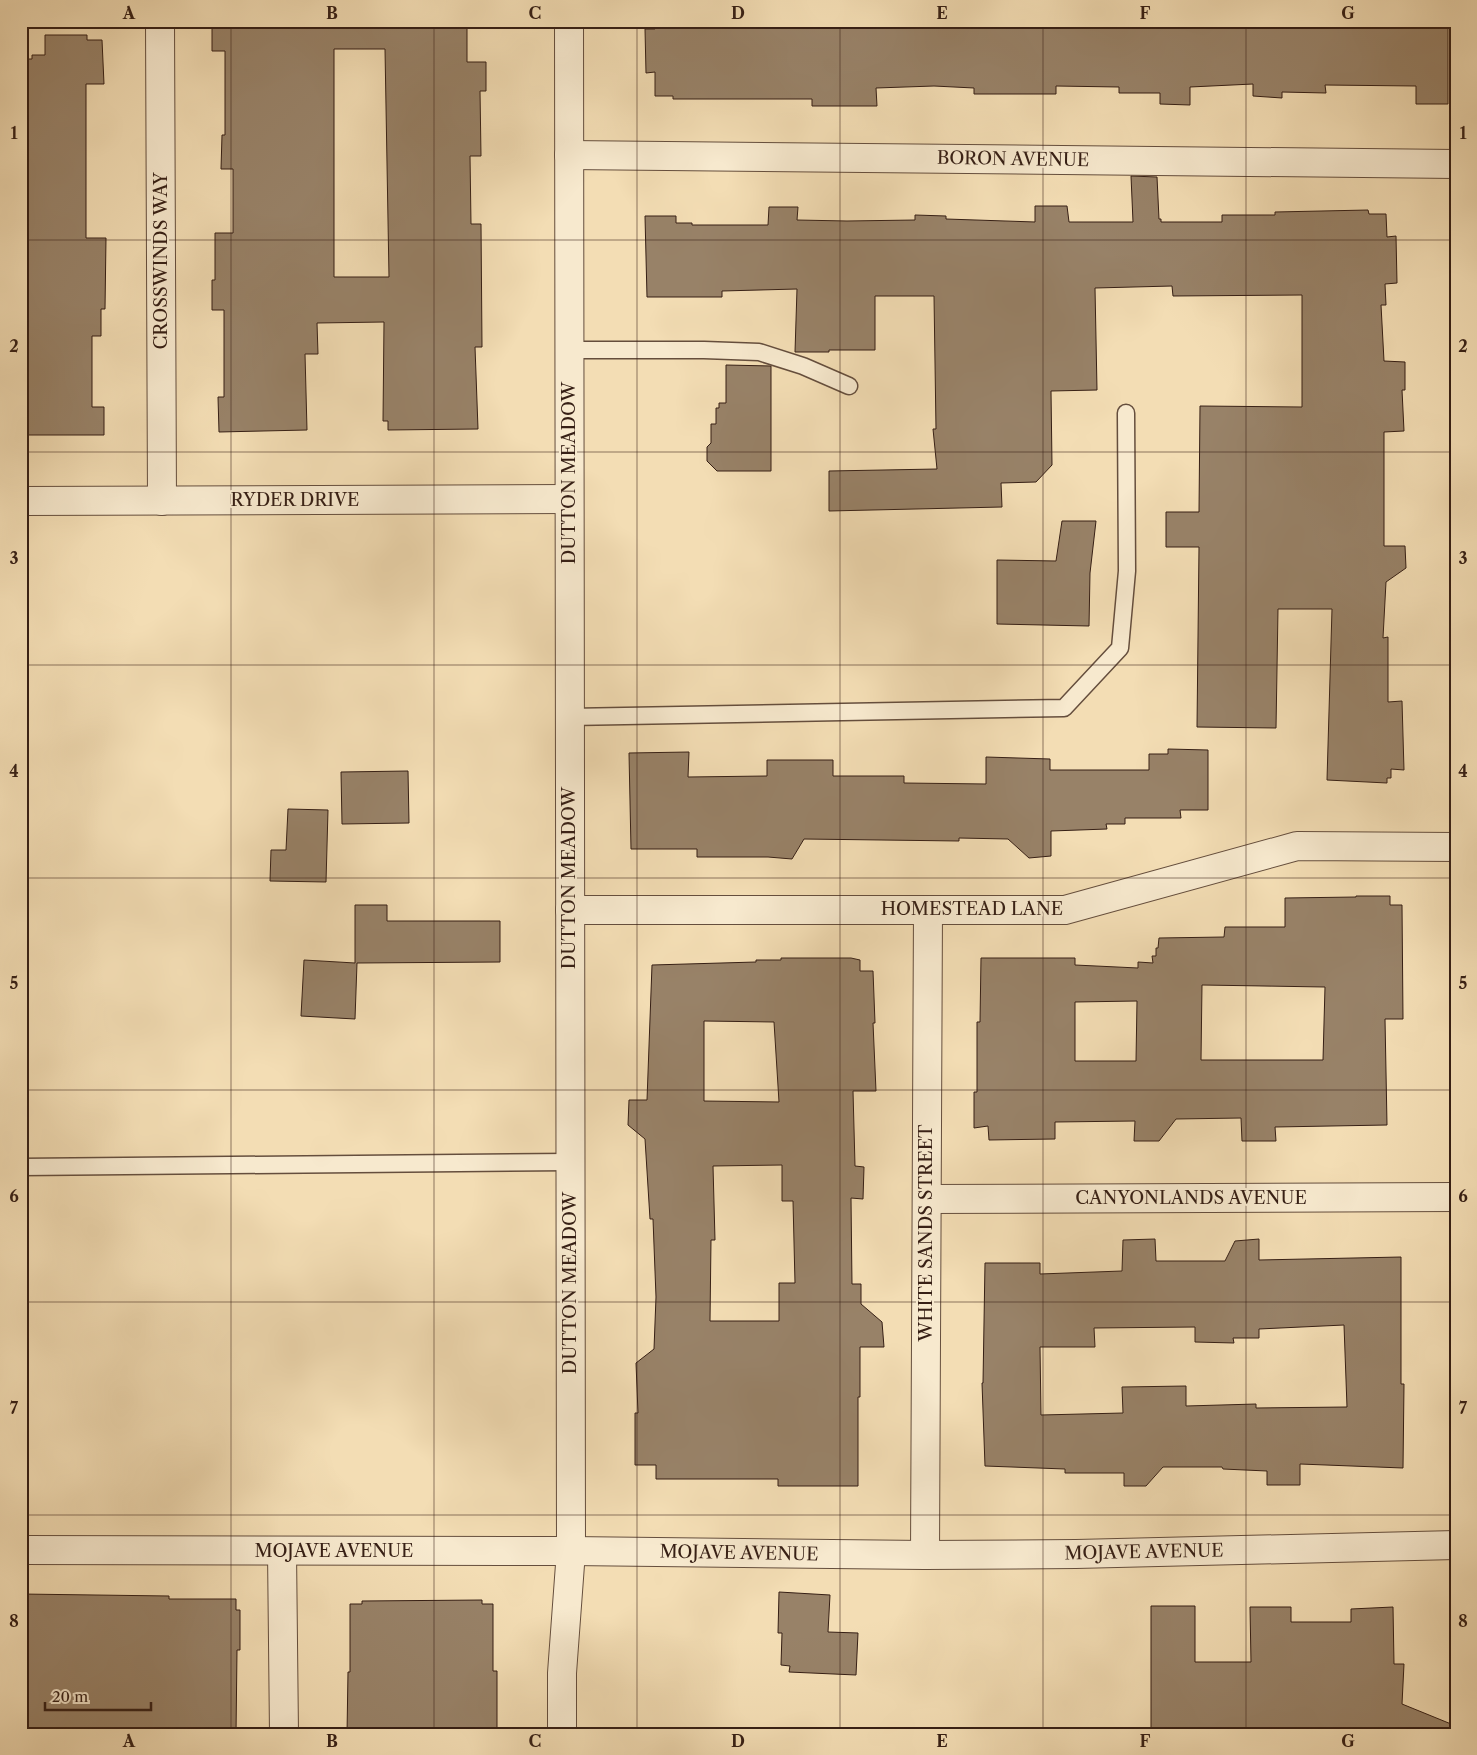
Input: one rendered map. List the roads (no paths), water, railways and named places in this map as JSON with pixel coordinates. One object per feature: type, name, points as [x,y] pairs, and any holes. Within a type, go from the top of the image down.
[{"type":"street","name":"CROSSWINDS WAY","points":[[160,21],[162,501]]},
{"type":"street","name":"DUTTON MEADOW","points":[[562,1734],[562,1665],[571,1551],[569,21]]},
{"type":"street","name":"BORON AVENUE","points":[[569,155],[1456,164]]},
{"type":"street","name":"RYDER DRIVE","points":[[21,501],[569,499]]},
{"type":"street","name":"HOMESTEAD LANE","points":[[570,910],[1065,910],[1298,846],[1456,847]]},
{"type":"street","name":"WHITE SANDS STREET","points":[[925,1555],[928,910]]},
{"type":"street","name":"CANYONLANDS AVENUE","points":[[927,1198],[1456,1197]]},
{"type":"street","name":"MOJAVE AVENUE","points":[[21,1550],[571,1551],[925,1555],[1076,1554],[1456,1545]]},
{"type":"street","points":[[282,1551],[284,1734]]},
{"type":"lane","points":[[569,350],[759,352],[803,366],[849,386]]},
{"type":"lane","points":[[569,717],[1064,708],[1120,648],[1127,571],[1126,414]]},
{"type":"lane","points":[[25,1164],[570,1162]]}]
